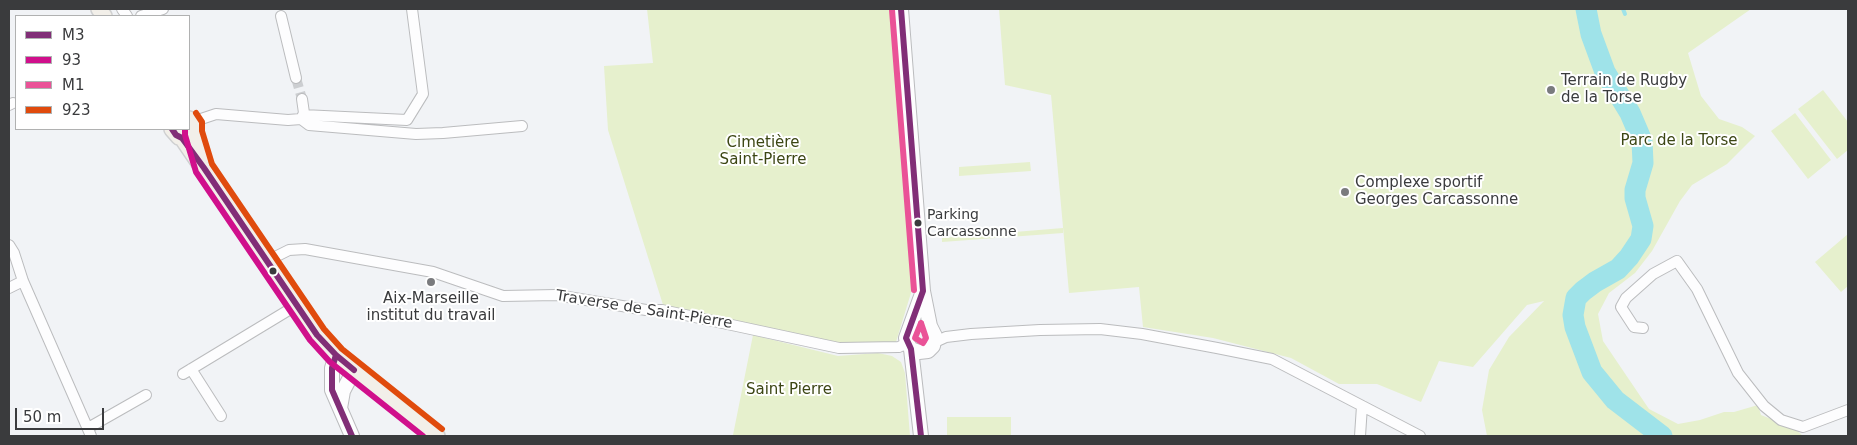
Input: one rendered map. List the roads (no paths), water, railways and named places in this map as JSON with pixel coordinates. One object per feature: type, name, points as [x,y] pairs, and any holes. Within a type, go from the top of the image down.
[{"type":"main road","points":[[901,9],[923,291],[936,335],[930,349],[913,348]]},
{"type":"main road","points":[[186,130],[204,168],[317,336],[336,355],[436,436]]},
{"type":"main road","points":[[921,436],[913,348],[906,334],[911,326],[923,291]]},
{"type":"main road","points":[[911,326],[922,323],[936,335]]},
{"type":"main road","points":[[336,355],[332,368],[332,390],[352,436]]},
{"type":"main road","points":[[340,408],[343,391],[354,370]]},
{"type":"street","points":[[144,15],[163,9]]},
{"type":"street","points":[[190,123],[216,114],[288,120],[302,117],[407,120],[423,94],[412,9]]},
{"type":"street","points":[[281,16],[296,78]]},
{"type":"street","points":[[302,99],[302,117],[309,125],[416,134],[443,134],[522,126]]},
{"type":"street","points":[[9,244],[23,281],[89,432],[146,394]]},
{"type":"street","name":"Traverse de Saint-Pierre","points":[[267,261],[289,250],[296,249],[433,272],[503,296],[556,295],[638,309],[662,310],[839,348],[913,348]]},
{"type":"street","points":[[1643,328],[1634,327],[1621,307],[1626,298],[1653,274],[1678,261],[1697,289],[1738,373],[1764,406],[1782,420],[1803,427],[1848,410]]},
{"type":"street","points":[[9,288],[23,281]]},
{"type":"street","points":[[221,416],[187,372],[297,305]]},
{"type":"street","points":[[936,335],[1100,329],[1142,334],[1272,360],[1420,436]]},
{"type":"street","points":[[1360,436],[1362,406]]},
{"type":"waterway","points":[[1586,9],[1591,34],[1605,72],[1630,113],[1642,141],[1643,163],[1635,190],[1635,198],[1643,226],[1641,239],[1618,269],[1595,282],[1576,298],[1573,315],[1575,327],[1592,372],[1615,400],[1662,436]]},
{"type":"waterway","points":[[1623,9],[1625,14]]},
{"type":"tunnel","points":[[296,78],[302,99]]},
{"type":"place","name":"Terrain de Rugby de la Torse","points":[[1551,90]]},
{"type":"place","name":"Complexe sportif Georges Carcassonne","points":[[1345,192]]},
{"type":"place","name":"Parking Carcassonne","points":[[918,223]]},
{"type":"place","name":"Aix-Marseille institut du travail","points":[[431,282]]},
{"type":"park label","name":"Parc de la Torse","points":[[1679,141]]},
{"type":"park label","name":"Cimetière Saint-Pierre","points":[[763,152]]},
{"type":"park label","name":"Saint Pierre","points":[[789,390]]}]
